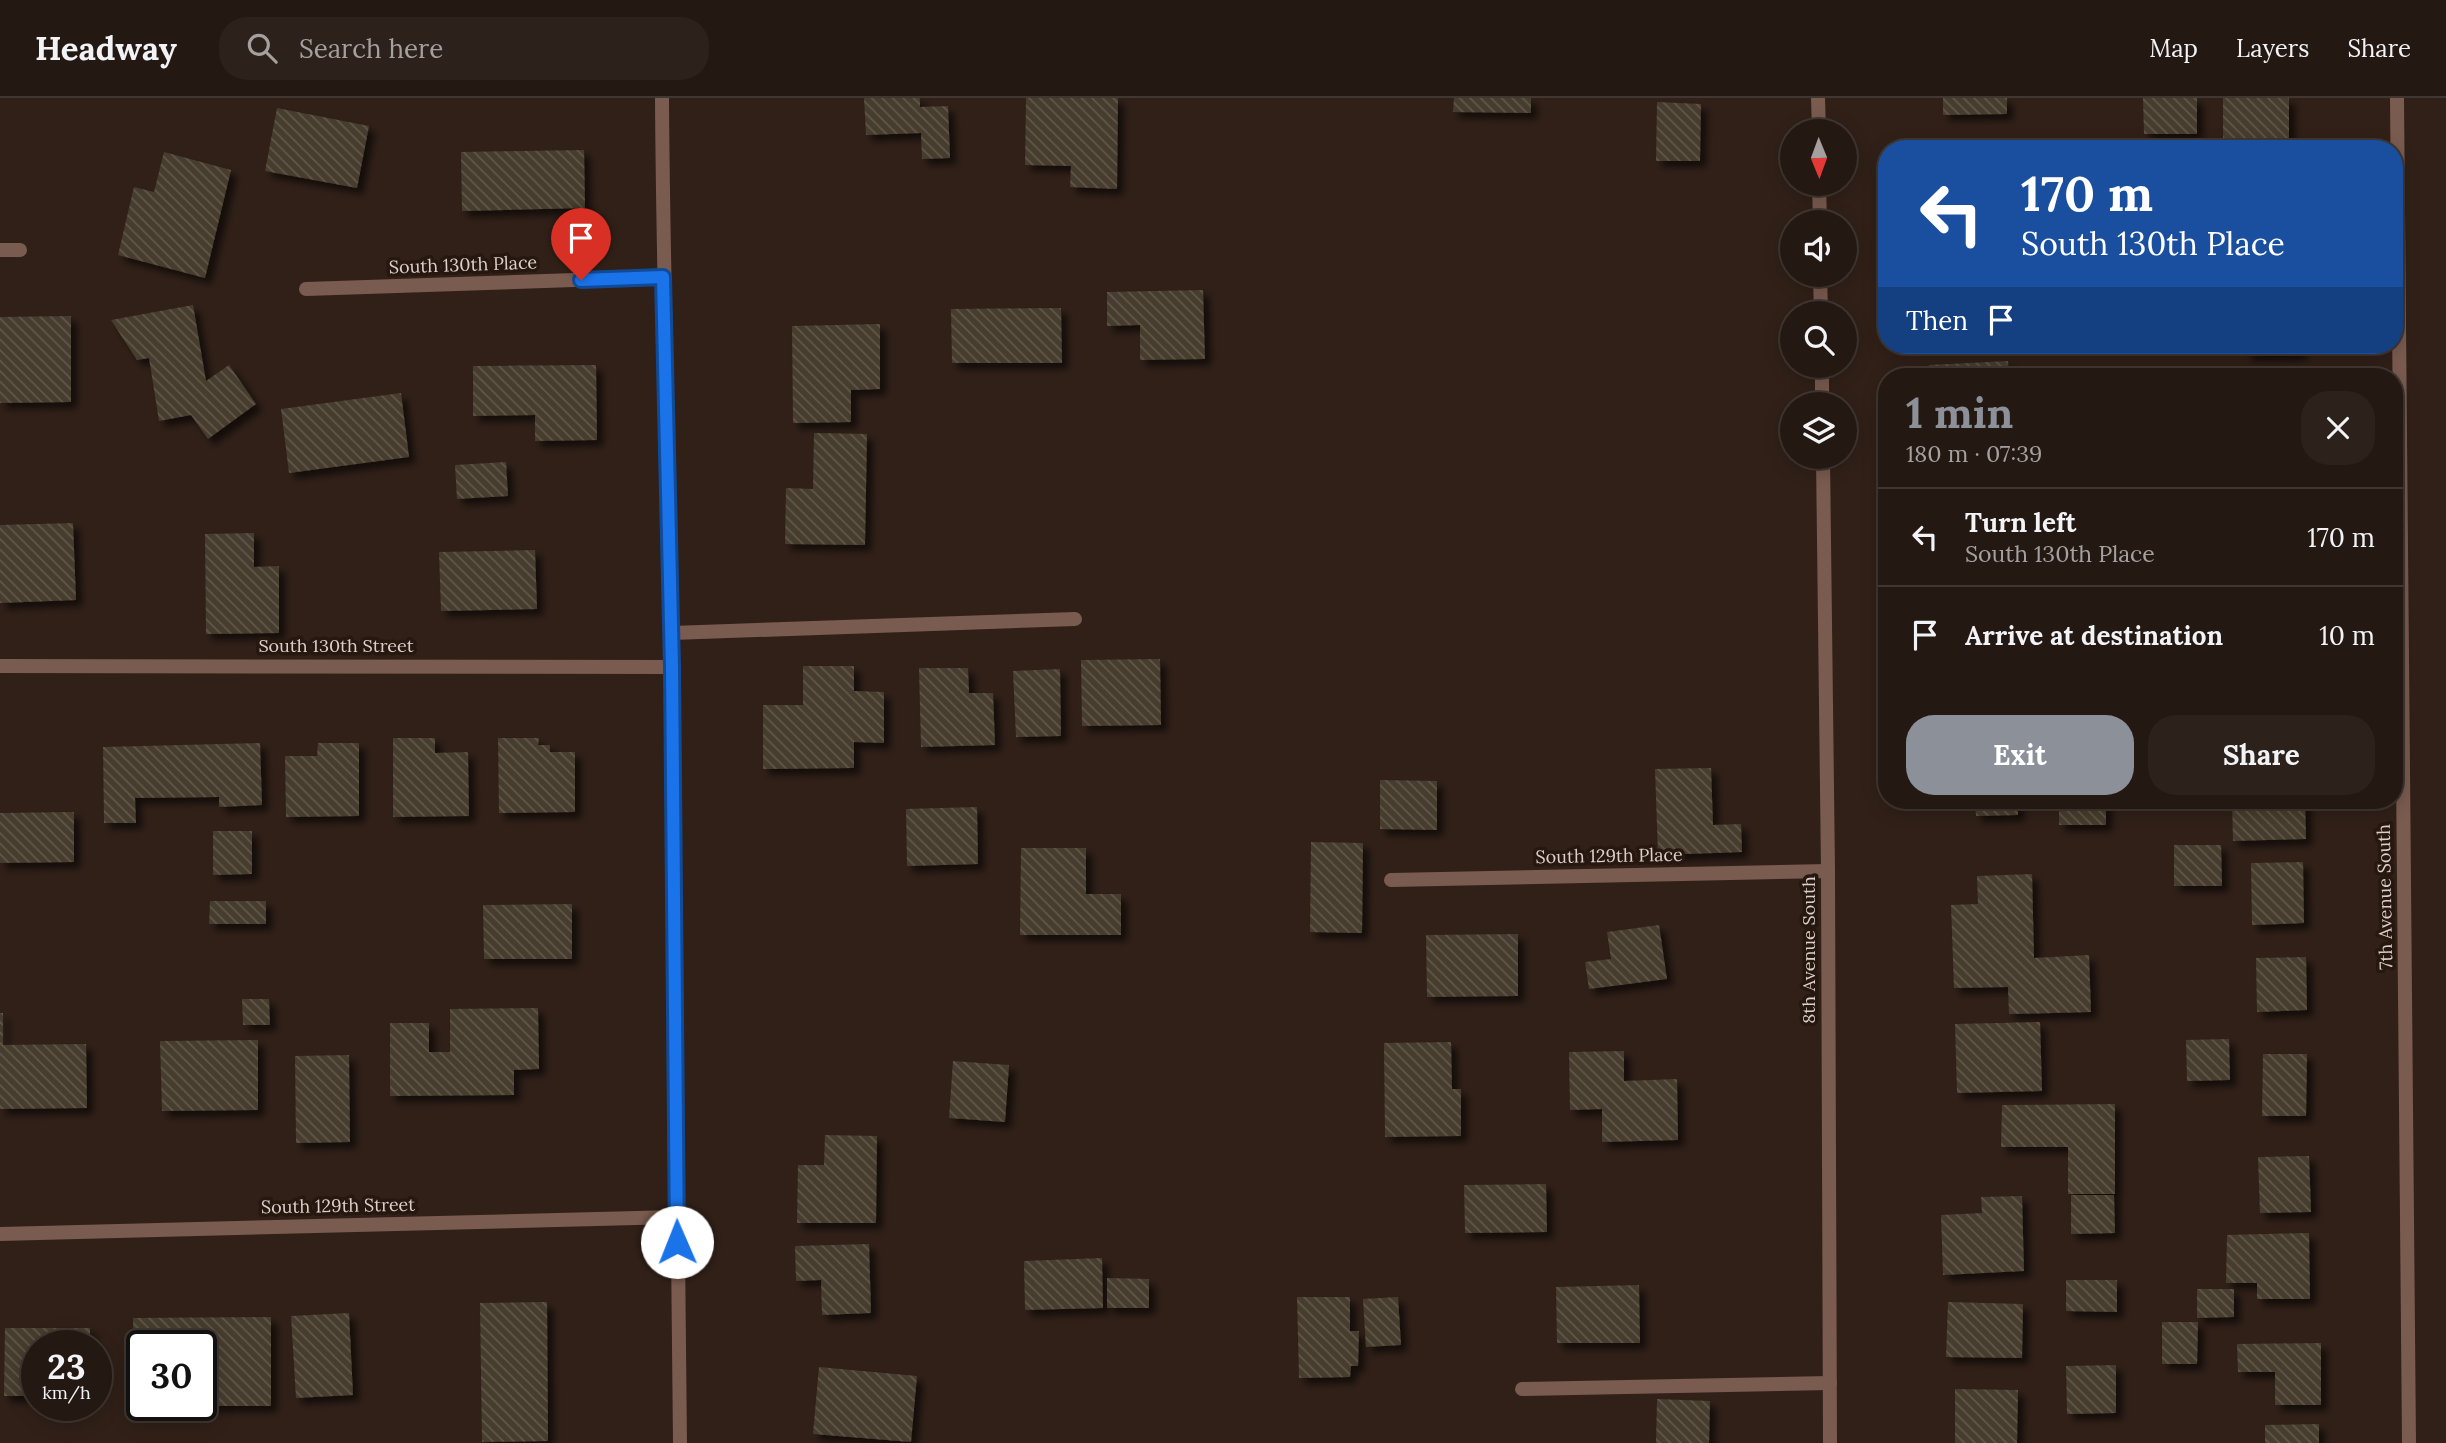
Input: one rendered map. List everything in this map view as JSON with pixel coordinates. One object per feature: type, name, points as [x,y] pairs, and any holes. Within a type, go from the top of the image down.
[{"type":"street","points":[[662,98],[663,277],[672,633],[676,1217],[681,1443]]},
{"type":"street","points":[[1818,98],[1819,119]]},
{"type":"street","name":"7th Avenue South","points":[[2396,98],[2396,140]]},
{"type":"street","points":[[0,250],[20,250]]},
{"type":"street","name":"South 130th Place","points":[[306,289],[663,277]]},
{"type":"street","name":"8th Avenue South","points":[[1823,469],[1830,1443]]},
{"type":"street","points":[[672,633],[1075,619]]},
{"type":"street","name":"South 130th Street","points":[[0,666],[672,667]]},
{"type":"street","name":"7th Avenue South","points":[[2403,809],[2409,1443]]},
{"type":"street","name":"South 129th Place","points":[[1391,880],[1828,871]]},
{"type":"street","name":"South 129th Street","points":[[0,1234],[676,1217]]},
{"type":"street","points":[[1522,1389],[1830,1382]]},
{"type":"building","points":[[864,98],[920,98],[920,107],[948,106],[950,158],[922,159],[921,133],[866,135]]},
{"type":"building","points":[[1026,98],[1118,98],[1117,189],[1070,187],[1071,166],[1025,165]]},
{"type":"building","points":[[1454,98],[1531,98],[1531,113],[1453,112]]},
{"type":"building","points":[[1943,98],[2007,98],[2007,114],[1943,115]]},
{"type":"building","points":[[2143,98],[2197,98],[2197,134],[2144,134]]},
{"type":"building","points":[[2223,98],[2289,98],[2289,140],[2223,140]]},
{"type":"building","points":[[1657,102],[1701,104],[1700,161],[1656,161]]},
{"type":"building","points":[[277,108],[369,126],[357,188],[265,171]]},
{"type":"building","points":[[584,150],[585,208],[462,211],[461,152]]},
{"type":"building","points":[[164,152],[231,170],[205,278],[118,255],[134,187],[154,192]]},
{"type":"building","points":[[1203,290],[1205,359],[1140,360],[1140,325],[1107,326],[1107,292]]},
{"type":"building","points":[[193,305],[206,381],[229,365],[256,404],[208,439],[191,415],[159,421],[149,358],[137,360],[111,320]]},
{"type":"building","points":[[1061,308],[1062,363],[952,363],[951,309]]},
{"type":"building","points":[[71,316],[71,402],[0,403],[0,317]]},
{"type":"building","points":[[880,324],[880,389],[851,390],[851,422],[793,423],[792,326]]},
{"type":"building","points":[[2008,361],[2008,368],[1929,368],[1929,365]]},
{"type":"building","points":[[596,365],[597,440],[535,441],[535,415],[473,416],[473,366]]},
{"type":"building","points":[[401,393],[409,457],[289,473],[281,409]]},
{"type":"building","points":[[814,433],[867,434],[865,545],[785,544],[786,488],[813,489]]},
{"type":"building","points":[[506,462],[508,496],[457,499],[455,465]]},
{"type":"building","points":[[73,523],[76,600],[0,603],[0,525]]},
{"type":"building","points":[[254,533],[254,567],[279,566],[279,633],[206,634],[205,534]]},
{"type":"building","points":[[535,550],[537,609],[441,611],[439,552]]},
{"type":"building","points":[[1160,659],[1161,725],[1082,726],[1081,660]]},
{"type":"building","points":[[803,666],[854,666],[854,691],[884,692],[884,743],[854,742],[854,768],[763,769],[763,705],[803,705]]},
{"type":"building","points":[[919,668],[968,668],[969,693],[993,693],[995,745],[921,747]]},
{"type":"building","points":[[1060,669],[1061,736],[1016,737],[1013,671]]},
{"type":"building","points":[[393,738],[435,738],[435,753],[468,752],[469,816],[393,817]]},
{"type":"building","points":[[498,738],[539,738],[538,745],[550,745],[550,752],[575,752],[575,812],[499,813]]},
{"type":"building","points":[[260,743],[262,805],[219,807],[219,797],[135,798],[136,823],[104,823],[103,747]]},
{"type":"building","points":[[318,743],[359,743],[359,816],[286,817],[285,756],[317,756]]},
{"type":"building","points":[[1711,768],[1713,825],[1741,824],[1742,852],[1658,855],[1655,769]]},
{"type":"building","points":[[1380,780],[1437,781],[1437,830],[1380,829]]},
{"type":"building","points":[[977,807],[978,864],[907,866],[906,809]]},
{"type":"building","points":[[1976,809],[2018,809],[2018,815],[1976,816]]},
{"type":"building","points":[[2059,809],[2106,809],[2106,825],[2059,825]]},
{"type":"building","points":[[2232,809],[2305,809],[2306,839],[2233,841]]},
{"type":"building","points":[[74,812],[74,862],[0,863],[0,813]]},
{"type":"building","points":[[213,831],[252,831],[252,874],[213,875]]},
{"type":"building","points":[[1311,842],[1363,843],[1362,933],[1310,932]]},
{"type":"building","points":[[2174,845],[2221,845],[2222,886],[2174,886]]},
{"type":"building","points":[[1021,848],[1086,848],[1086,894],[1121,894],[1121,935],[1020,935]]},
{"type":"building","points":[[2303,862],[2304,923],[2252,925],[2251,863]]},
{"type":"building","points":[[2032,874],[2034,958],[2089,955],[2091,1012],[2009,1014],[2008,987],[1954,988],[1951,905],[1978,904],[1977,876]]},
{"type":"building","points":[[210,901],[266,901],[266,924],[209,924]]},
{"type":"building","points":[[572,904],[572,959],[484,959],[483,905]]},
{"type":"building","points":[[1659,925],[1667,979],[1589,989],[1585,962],[1611,959],[1607,932]]},
{"type":"building","points":[[1518,934],[1518,996],[1427,997],[1426,935]]},
{"type":"building","points":[[2306,957],[2307,1010],[2257,1012],[2256,958]]},
{"type":"building","points":[[242,999],[269,999],[270,1025],[243,1025]]},
{"type":"building","points":[[538,1008],[539,1069],[514,1070],[514,1095],[390,1096],[390,1023],[429,1023],[429,1052],[450,1052],[450,1009]]},
{"type":"building","points":[[0,1013],[3,1013],[3,1045],[86,1044],[87,1108],[0,1109]]},
{"type":"building","points":[[2040,1022],[2042,1091],[1957,1093],[1955,1024]]},
{"type":"building","points":[[2229,1039],[2230,1080],[2187,1081],[2186,1040]]},
{"type":"building","points":[[258,1040],[258,1110],[162,1111],[160,1041]]},
{"type":"building","points":[[1451,1042],[1452,1089],[1461,1089],[1461,1136],[1385,1137],[1384,1043]]},
{"type":"building","points":[[1624,1051],[1624,1081],[1677,1079],[1678,1140],[1602,1142],[1602,1109],[1570,1110],[1569,1052]]},
{"type":"building","points":[[2263,1054],[2307,1054],[2306,1116],[2262,1116]]},
{"type":"building","points":[[349,1055],[350,1142],[296,1143],[295,1056]]},
{"type":"building","points":[[953,1061],[1009,1065],[1005,1122],[949,1118]]},
{"type":"building","points":[[2115,1104],[2115,1194],[2068,1194],[2068,1147],[2001,1147],[2002,1105]]},
{"type":"building","points":[[825,1135],[877,1136],[876,1223],[797,1223],[798,1165],[824,1165]]},
{"type":"building","points":[[2309,1156],[2311,1212],[2260,1213],[2258,1157]]},
{"type":"building","points":[[1546,1184],[1547,1232],[1465,1233],[1464,1185]]},
{"type":"building","points":[[2071,1195],[2114,1195],[2115,1233],[2071,1234]]},
{"type":"building","points":[[2022,1196],[2024,1271],[1943,1275],[1941,1215],[1982,1213],[1981,1197]]},
{"type":"building","points":[[2309,1233],[2310,1299],[2257,1299],[2257,1283],[2226,1283],[2227,1235]]},
{"type":"building","points":[[869,1244],[871,1313],[822,1315],[821,1280],[796,1281],[795,1246]]},
{"type":"building","points":[[1102,1258],[1103,1308],[1025,1310],[1024,1261]]},
{"type":"building","points":[[1107,1278],[1149,1279],[1149,1308],[1107,1308]]},
{"type":"building","points":[[2066,1280],[2117,1280],[2117,1312],[2066,1311]]},
{"type":"building","points":[[1639,1285],[1640,1343],[1557,1343],[1556,1287]]},
{"type":"building","points":[[2197,1289],[2234,1289],[2234,1317],[2197,1318]]},
{"type":"building","points":[[1297,1297],[1350,1297],[1350,1331],[1359,1331],[1358,1366],[1351,1366],[1350,1377],[1299,1378]]},
{"type":"building","points":[[1398,1297],[1401,1345],[1366,1347],[1363,1299]]},
{"type":"building","points":[[547,1302],[548,1441],[482,1442],[480,1303]]},
{"type":"building","points":[[1948,1302],[2023,1304],[2022,1358],[1946,1357]]},
{"type":"building","points":[[349,1313],[353,1395],[296,1398],[291,1316]]},
{"type":"building","points":[[271,1317],[271,1406],[217,1406],[217,1330],[133,1330],[133,1318]]},
{"type":"building","points":[[2162,1322],[2198,1322],[2197,1364],[2162,1364]]},
{"type":"building","points":[[5,1328],[90,1328],[21,1330],[21,1396],[4,1396]]},
{"type":"building","points":[[2321,1343],[2321,1405],[2275,1405],[2275,1372],[2238,1372],[2237,1344]]},
{"type":"building","points":[[2116,1365],[2116,1413],[2067,1414],[2066,1366]]},
{"type":"building","points":[[819,1367],[917,1376],[911,1442],[813,1434]]},
{"type":"building","points":[[1955,1389],[2018,1390],[2017,1443],[1955,1443]]},
{"type":"building","points":[[1657,1399],[1710,1401],[1709,1443],[1656,1443]]},
{"type":"building","points":[[2319,1424],[2319,1443],[2265,1443],[2265,1425]]},
{"type":"route","points":[[581,280],[663,277],[672,667],[677,1242]]}]
